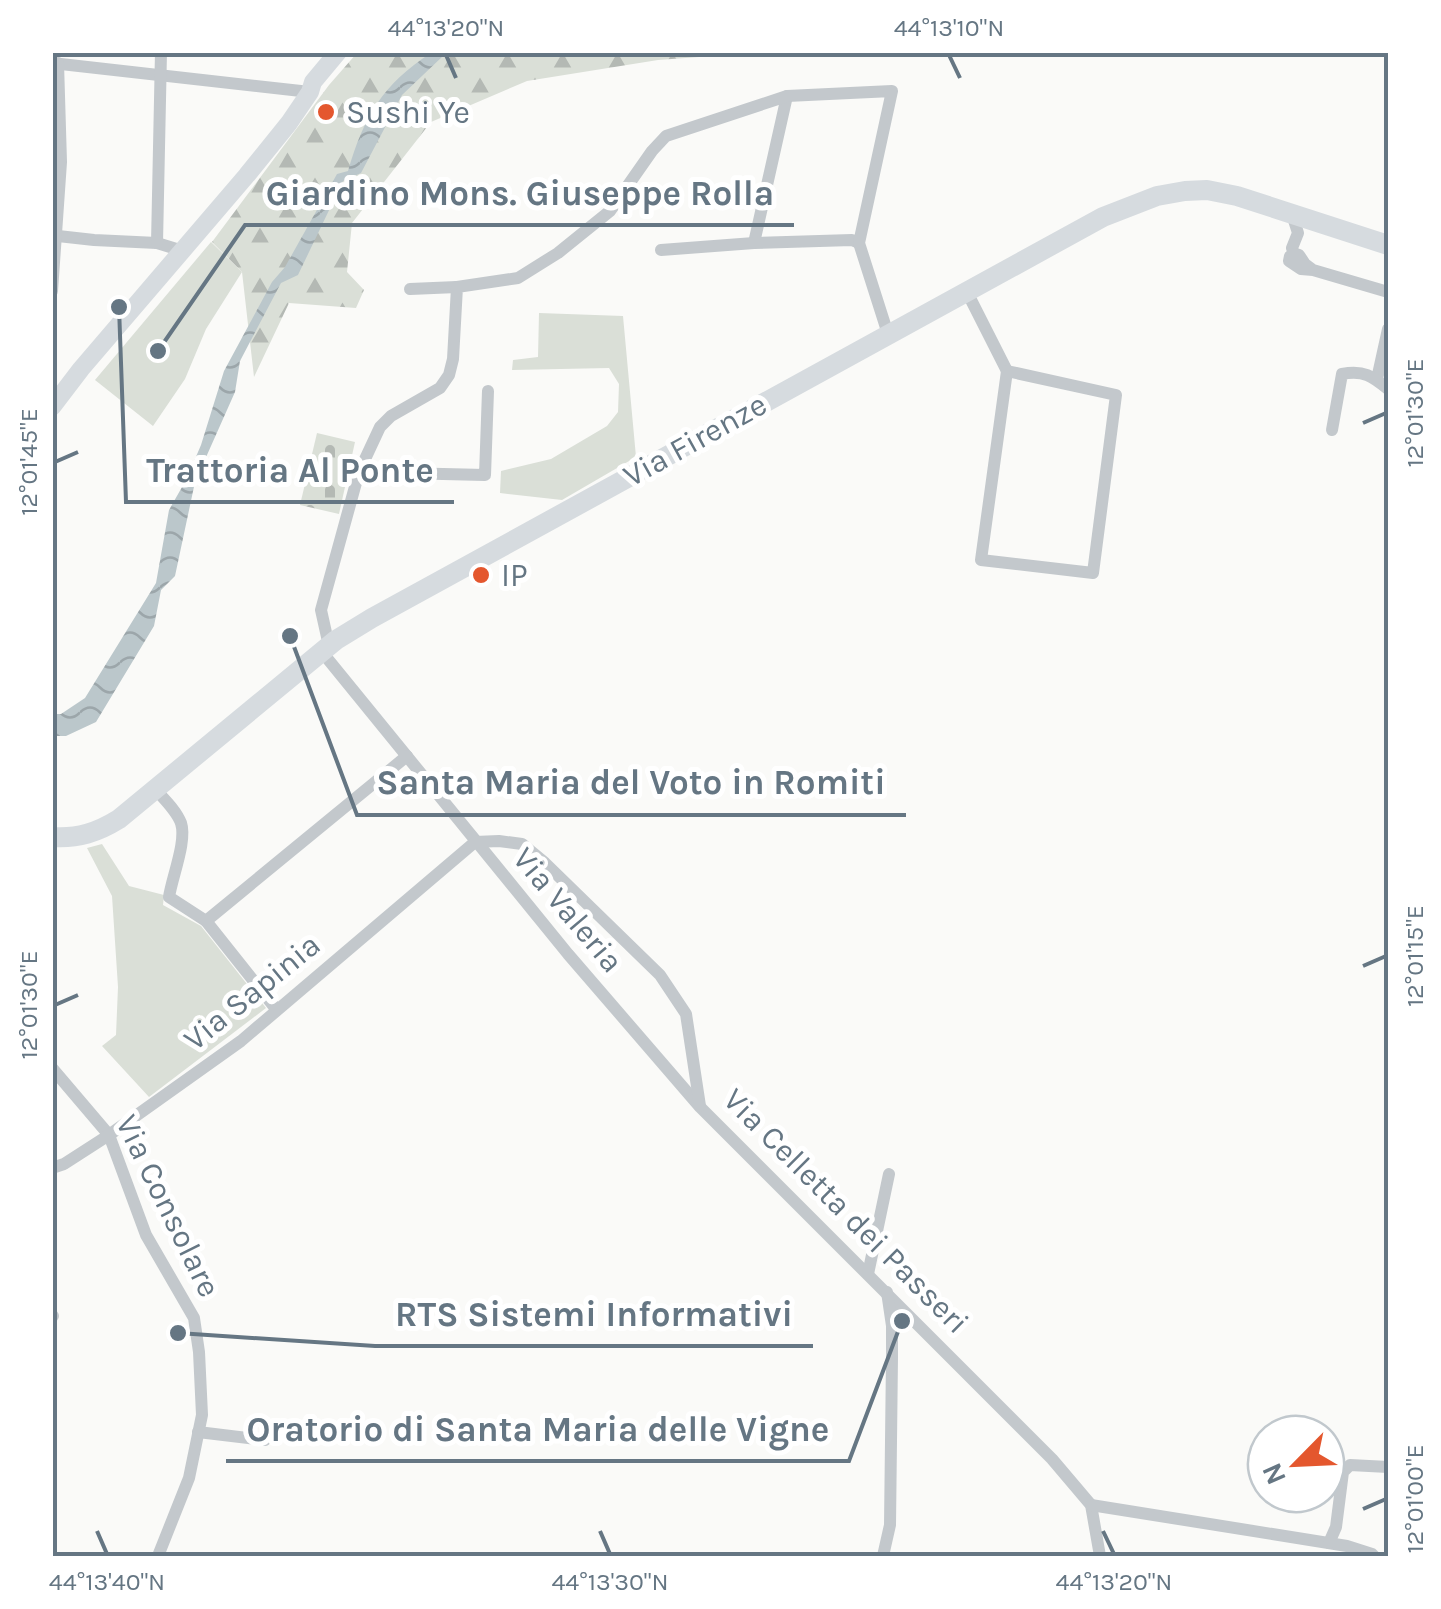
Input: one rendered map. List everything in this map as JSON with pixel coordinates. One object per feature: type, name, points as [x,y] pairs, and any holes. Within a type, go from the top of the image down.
[{"type":"main road","points":[[52,407],[289,123],[338,52]]},
{"type":"main road","name":"Via Firenze","points":[[52,837],[84,836],[119,819],[325,649],[372,618],[1103,217],[1157,196],[1207,190],[1388,245]]},
{"type":"street","points":[[157,243],[161,52]]},
{"type":"street","points":[[52,291],[61,162],[55,63],[311,87],[322,52]]},
{"type":"street","points":[[410,289],[518,278],[558,254],[610,210],[666,136],[787,96],[892,91],[858,243],[888,334]]},
{"type":"street","points":[[754,243],[787,96]]},
{"type":"street","points":[[1292,214],[1298,233],[1292,248],[1305,264],[1388,292]]},
{"type":"street","points":[[58,236],[157,243],[183,251]]},
{"type":"street","points":[[661,250],[754,243],[858,243]]},
{"type":"street","points":[[325,649],[321,610],[359,472],[380,427],[391,416],[440,388],[449,375],[458,287]]},
{"type":"street","points":[[967,292],[1007,371],[981,560],[1093,573],[1116,395],[1007,371]]},
{"type":"street","points":[[1377,379],[1388,329]]},
{"type":"street","points":[[1332,430],[1342,374],[1358,371],[1388,388]]},
{"type":"street","points":[[359,472],[485,475],[488,391]]},
{"type":"street","name":"Via Valeria","points":[[325,649],[476,842],[700,1107]]},
{"type":"street","points":[[206,921],[407,756]]},
{"type":"street","points":[[155,789],[182,825],[169,897],[206,921],[276,1009]]},
{"type":"street","name":"Via Sapinia","points":[[52,1168],[109,1135],[241,1041],[476,842]]},
{"type":"street","name":"Via Celletta dei Passeri","points":[[476,842],[522,844],[660,975],[686,1014],[700,1107],[1052,1459],[1091,1506],[1100,1556]]},
{"type":"street","name":"Via Consolare","points":[[52,1068],[109,1135],[146,1235],[194,1318],[202,1415],[189,1478],[158,1556]]},
{"type":"street","points":[[868,1274],[888,1174]]},
{"type":"street","points":[[882,1556],[890,1525],[892,1326],[887,1292]]},
{"type":"street","points":[[198,1432],[265,1440]]},
{"type":"street","points":[[1329,1543],[1336,1527],[1342,1472],[1350,1465],[1388,1467]]},
{"type":"street","points":[[1091,1506],[1347,1546],[1374,1556]]},
{"type":"green space","points":[[357,53],[754,53],[658,60],[527,81],[431,122],[352,223],[347,272],[364,290],[356,308],[289,303],[254,377],[242,272],[212,242]]},
{"type":"green space","points":[[211,242],[242,272],[206,329],[185,379],[153,426],[95,380]]},
{"type":"green space","points":[[539,313],[623,316],[636,457],[562,500],[500,493],[501,471],[551,459],[607,426],[618,412],[619,384],[609,368],[512,370],[513,360],[538,357]]},
{"type":"green space","points":[[317,433],[355,442],[339,514],[300,505]]},
{"type":"green space","points":[[102,844],[129,886],[164,895],[163,905],[201,926],[266,1008],[149,1097],[102,1046],[116,1035],[118,987],[112,896],[87,848]]},
{"type":"water","points":[[431,53],[462,53],[443,56],[402,95],[361,173],[343,181],[298,275],[281,283],[240,361],[235,392],[195,482],[175,576],[161,590],[154,626],[96,722],[66,736],[53,736],[53,714],[61,714],[85,698],[156,583],[169,510],[201,445],[224,371],[272,282],[285,267],[337,174],[348,171],[361,134],[378,103],[400,77]]},
{"type":"place","name":"Sushi Ye","points":[[326,112]]},
{"type":"place","name":"Trattoria Al Ponte","points":[[119,307]]},
{"type":"place","name":"Giardino Mons. Giuseppe Rolla","points":[[158,351]]},
{"type":"place","name":"IP","points":[[481,575]]},
{"type":"place","name":"Santa Maria del Voto in Romiti","points":[[290,636]]},
{"type":"place","name":"Oratorio di Santa Maria delle Vigne","points":[[902,1321]]},
{"type":"place","name":"RTS Sistemi Informativi","points":[[178,1333]]}]
